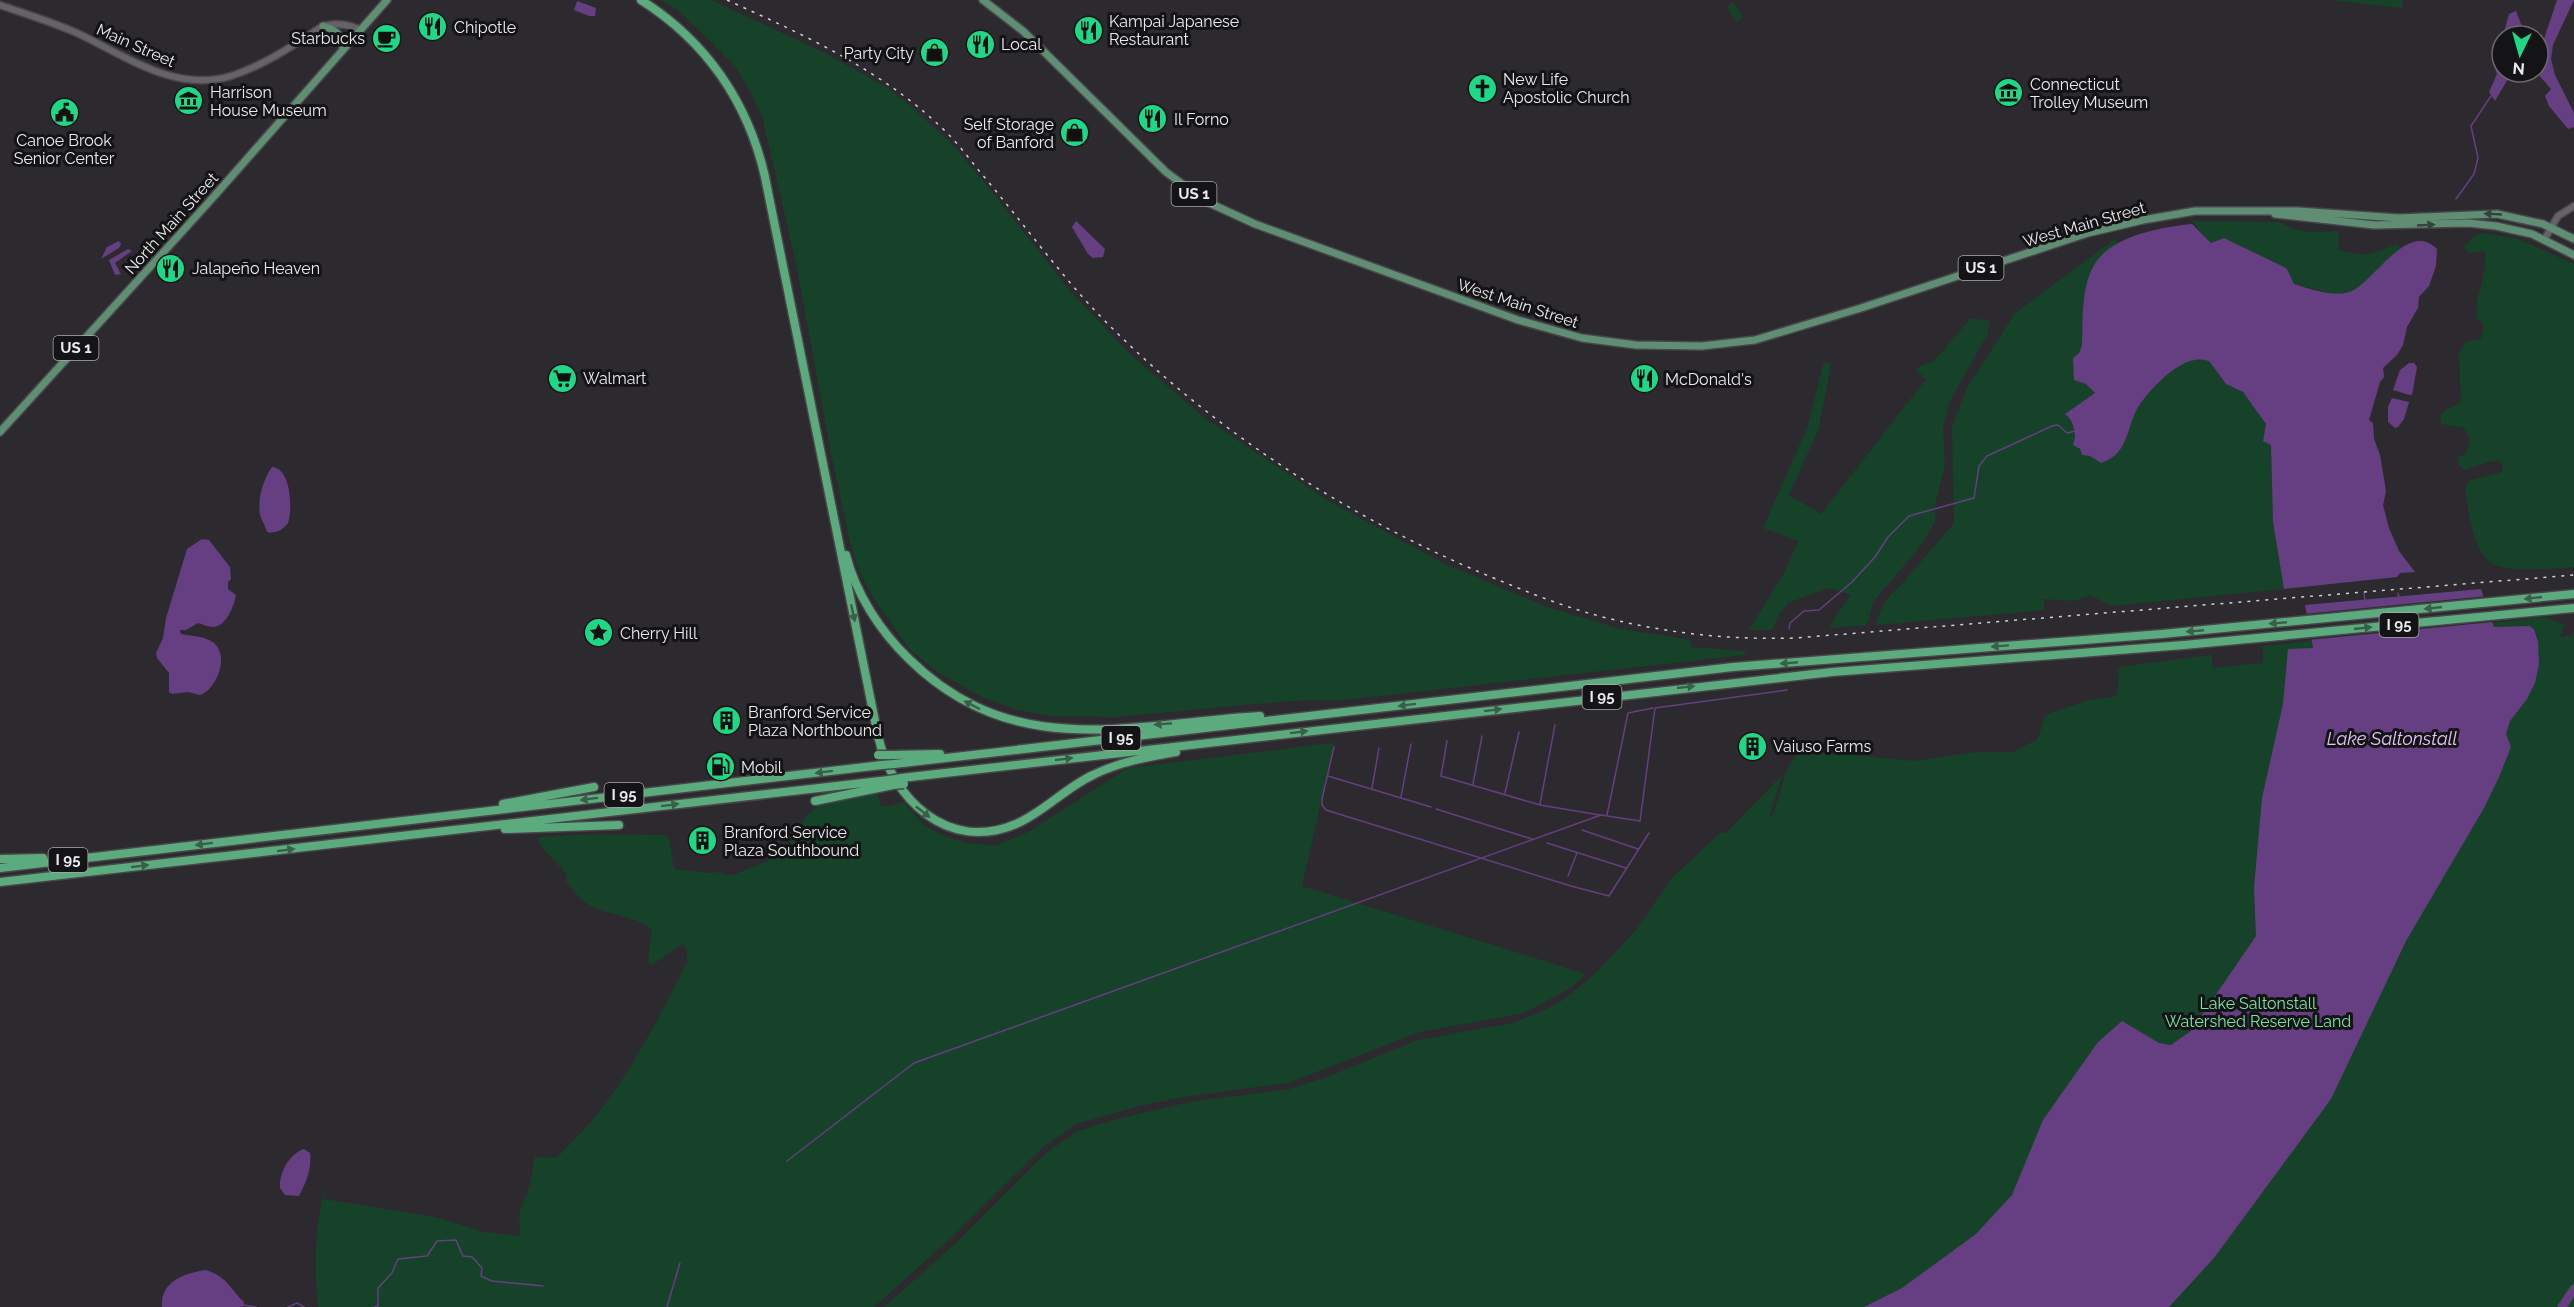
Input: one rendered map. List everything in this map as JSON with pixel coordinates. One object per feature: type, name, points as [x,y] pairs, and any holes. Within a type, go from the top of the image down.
[{"type":"highway","points":[[640,0],[677,26],[713,63],[734,94],[755,139],[765,177],[879,742],[893,777],[910,800],[931,818],[950,826],[970,831],[997,830],[1027,818],[1078,783],[1119,764],[1273,735]]},
{"type":"highway","points":[[648,0],[680,22],[710,53],[733,84],[755,129],[769,176],[846,556],[854,578],[871,611],[904,654],[941,686],[978,708],[1005,719],[1045,728],[1087,729],[1347,712]]},
{"type":"highway","name":"I 95","points":[[0,868],[1733,667],[2303,621],[2574,594]]},
{"type":"highway","name":"I 95","points":[[0,884],[1832,672],[2165,647],[2574,608]]},
{"type":"highway","points":[[878,755],[968,756]]},
{"type":"highway","points":[[815,801],[891,782]]},
{"type":"highway","points":[[366,825],[510,803],[594,787]]},
{"type":"highway","points":[[466,829],[479,831],[619,825]]},
{"type":"highway","points":[[0,859],[136,852]]},
{"type":"main road","name":"US 1","points":[[359,29],[387,0]]},
{"type":"main road","name":"West Main Street","points":[[983,0],[1023,31],[1166,172],[1205,201],[1244,219],[1518,320],[1594,340],[1633,345],[1688,347],[1755,340],[2112,227],[2195,211],[2298,211],[2399,218],[2497,214],[2526,219],[2549,227]]},
{"type":"main road","name":"Main Street","points":[[0,5],[75,32],[164,75],[188,80],[229,76],[255,67],[323,26]]},
{"type":"main road","points":[[323,26],[334,23],[347,24],[359,29]]},
{"type":"main road","points":[[323,26],[337,30],[343,49]]},
{"type":"main road","name":"North Main Street","points":[[0,432],[209,202],[359,29]]},
{"type":"main road","points":[[2544,240],[2549,227],[2558,216],[2574,206]]},
{"type":"main road","name":"West Main Street","points":[[2264,212],[2374,225],[2468,223],[2496,226],[2544,240]]},
{"type":"main road","name":"US 1","points":[[2549,227],[2574,239]]},
{"type":"main road","name":"US 1","points":[[2544,240],[2574,255]]},
{"type":"green space","points":[[661,0],[711,0],[823,52],[884,86],[905,101],[951,143],[1071,292],[1131,355],[1206,419],[1327,500],[1443,563],[1544,606],[1621,629],[1691,640],[1691,647],[1745,651],[1745,655],[1344,700],[1288,701],[1115,717],[1052,716],[1018,710],[984,698],[939,673],[911,651],[872,596],[859,571],[850,542],[831,453],[797,268],[763,120],[753,96],[735,66],[678,10]]},
{"type":"green space","points":[[2330,0],[2403,0],[2402,8]]},
{"type":"green space","points":[[1733,2],[1743,17],[1737,22],[1727,7]]},
{"type":"green space","points":[[2192,221],[2280,222],[2301,231],[2338,231],[2339,250],[2356,254],[2375,252],[2397,244],[2401,249],[2359,288],[2350,292],[2333,294],[2294,284],[2282,266],[2224,238],[2211,243]]},
{"type":"green space","points":[[2482,233],[2518,239],[2574,264],[2574,567],[2518,569],[2497,566],[2490,562],[2475,538],[2465,488],[2468,481],[2502,472],[2503,464],[2499,460],[2491,461],[2464,470],[2459,466],[2458,458],[2467,452],[2470,439],[2464,428],[2441,424],[2441,413],[2461,402],[2459,352],[2468,341],[2482,338],[2484,325],[2476,317],[2486,253],[2479,251],[2469,253],[2464,247],[2473,237]]},
{"type":"green space","points":[[2115,239],[2118,245],[2106,254],[2091,276],[2083,317],[2082,345],[2079,353],[2073,359],[2074,380],[2086,384],[2095,393],[2066,414],[2073,427],[2075,443],[2082,455],[2090,456],[2101,463],[2110,459],[2121,448],[2140,404],[2161,380],[2187,362],[2209,361],[2226,384],[2243,392],[2266,424],[2264,435],[2271,445],[2273,522],[2284,589],[2110,606],[2091,595],[2074,601],[2043,599],[2045,610],[1876,625],[1888,599],[1954,523],[1952,427],[1967,388],[2015,313]]},
{"type":"green space","points":[[1971,318],[1989,321],[1988,333],[1949,403],[1943,427],[1945,465],[1936,501],[1935,522],[1919,548],[1874,601],[1867,625],[1831,628],[1831,623],[1851,595],[1828,588],[1788,603],[1778,616],[1772,630],[1749,630],[1784,573],[1798,541],[1763,528],[1807,428],[1824,362],[1831,364],[1819,428],[1789,495],[1821,514],[1926,379],[1916,370],[1917,368],[1935,360]]},
{"type":"green space","name":"Lake Saltonstall Watershed Reserve Land","points":[[2545,617],[2565,625],[2560,637],[2573,635],[2574,628],[2574,1307],[884,1307],[956,1243],[1046,1153],[1078,1131],[1121,1118],[1190,1102],[1290,1089],[1327,1077],[1418,1040],[1513,1023],[1563,1000],[1593,976],[1636,930],[1671,879],[1720,833],[1726,833],[1782,775],[1769,818],[1774,814],[1786,771],[1799,750],[1914,761],[1978,752],[2013,752],[2038,739],[2045,715],[2086,701],[2116,696],[2119,681],[2118,667],[2212,655],[2213,668],[2263,663],[2263,646],[2311,641],[2313,648],[2287,661],[2529,626],[2494,627],[2493,623]]},
{"type":"green space","points":[[1334,743],[1302,886],[1554,964],[1585,974],[1584,976],[1570,988],[1519,1014],[1419,1032],[1288,1083],[1189,1096],[1139,1106],[1076,1124],[1042,1148],[951,1238],[874,1307],[318,1307],[316,1246],[319,1216],[325,1186],[323,1199],[436,1217],[484,1232],[520,1236],[519,1214],[530,1185],[535,1157],[556,1158],[598,1113],[631,1066],[687,962],[687,950],[682,944],[652,965],[648,962],[652,930],[637,921],[593,907],[582,900],[565,880],[567,875],[540,845],[539,837],[593,834],[663,835],[669,838],[674,869],[707,873],[721,872],[731,876],[777,857],[788,847],[806,816],[819,805],[877,793],[881,806],[903,802],[925,826],[947,837],[970,844],[997,845],[1028,832],[1128,768]]},
{"type":"water","points":[[2557,0],[2574,0],[2553,45],[2551,59],[2555,75],[2574,113],[2574,127],[2568,129],[2549,106],[2545,96],[2551,89],[2547,84],[2550,84],[2549,24]]},
{"type":"water","points":[[577,1],[596,8],[595,16],[574,10]]},
{"type":"water","points":[[2516,11],[2521,24],[2506,24],[2509,14]]},
{"type":"water","points":[[2493,84],[2505,84],[2495,101],[2489,92]]},
{"type":"water","points":[[1076,221],[1105,249],[1103,257],[1093,258],[1088,254],[1072,227]]},
{"type":"water","points":[[2192,224],[2211,243],[2224,238],[2287,269],[2294,284],[2328,293],[2349,292],[2358,287],[2402,247],[2414,242],[2426,242],[2437,249],[2436,266],[2429,286],[2419,297],[2418,308],[2407,327],[2403,345],[2397,355],[2383,368],[2384,377],[2380,382],[2369,420],[2373,423],[2374,439],[2380,455],[2386,491],[2383,505],[2389,528],[2399,551],[2415,572],[2400,573],[2397,577],[2284,589],[2273,522],[2271,445],[2263,441],[2266,424],[2243,392],[2226,384],[2209,361],[2187,362],[2161,380],[2140,404],[2121,449],[2110,459],[2101,463],[2090,456],[2082,455],[2080,449],[2073,445],[2074,428],[2071,420],[2065,414],[2095,393],[2086,384],[2074,380],[2073,358],[2079,353],[2082,345],[2086,285],[2093,267],[2101,256],[2123,241],[2151,231]]},
{"type":"water","points":[[119,241],[121,244],[119,248],[101,259],[107,247]]},
{"type":"water","points":[[128,249],[132,251],[115,263],[121,274],[115,275],[109,260]]},
{"type":"water","points":[[2409,363],[2414,363],[2417,367],[2412,395],[2393,390],[2400,370]]},
{"type":"water","points":[[2392,398],[2409,402],[2404,419],[2395,428],[2388,422],[2388,407]]},
{"type":"water","points":[[272,467],[278,469],[287,481],[290,517],[288,523],[279,531],[267,532],[259,505],[263,484]]},
{"type":"water","points":[[202,539],[209,540],[230,567],[231,579],[228,582],[228,589],[236,595],[231,610],[222,624],[213,627],[198,623],[186,630],[180,630],[181,634],[211,641],[219,649],[221,664],[216,680],[206,692],[200,695],[188,692],[172,694],[169,692],[169,673],[157,658],[156,653],[163,638],[166,618],[187,549]]},
{"type":"water","name":"Lake Saltonstall","points":[[2481,589],[2494,627],[2529,626],[2534,629],[2538,642],[2539,664],[2535,683],[2527,699],[2510,721],[2506,734],[2511,747],[2484,808],[2406,941],[2331,1099],[2214,1258],[2169,1307],[1864,1307],[1902,1288],[1976,1234],[2012,1195],[2043,1120],[2098,1042],[2122,1021],[2159,1043],[2171,1045],[2191,1031],[2256,936],[2254,888],[2262,798],[2283,704],[2288,649],[2313,648],[2305,605]]},
{"type":"water","points":[[304,1149],[310,1153],[310,1159],[304,1186],[299,1196],[285,1195],[280,1188],[283,1170],[294,1155]]},
{"type":"water","points":[[206,1270],[228,1283],[244,1302],[243,1307],[162,1307],[165,1291],[175,1280],[190,1273]]},
{"type":"pier","points":[[2487,596],[2493,622],[2308,640],[2303,614]]},
{"type":"waterway","points":[[2456,199],[2474,174],[2478,158],[2471,126],[2491,96]]},
{"type":"waterway","points":[[1789,629],[1790,623],[1804,611],[1819,610],[1852,582],[1875,557],[1888,537],[1909,516],[1974,498],[1979,466],[1987,456],[2052,426],[2058,425],[2067,433],[2075,431]]},
{"type":"waterway","points":[[2364,593],[2365,601]]},
{"type":"waterway","points":[[2398,593],[2399,597]]},
{"type":"waterway","points":[[787,1161],[914,1063],[1601,815],[1640,821],[1655,708],[1787,690]]},
{"type":"waterway","points":[[1607,815],[1628,713],[1653,708]]},
{"type":"waterway","points":[[1540,804],[1555,725]]},
{"type":"waterway","points":[[1505,793],[1519,732]]},
{"type":"waterway","points":[[1473,784],[1482,736]]},
{"type":"waterway","points":[[1447,741],[1441,776],[1540,805],[1600,815]]},
{"type":"waterway","points":[[1401,797],[1411,744]]},
{"type":"waterway","points":[[1334,747],[1322,799],[1322,805],[1326,810],[1571,886],[1609,896],[1649,833]]},
{"type":"waterway","points":[[1372,788],[1379,748]]},
{"type":"waterway","points":[[1328,776],[1431,807]]},
{"type":"waterway","points":[[1436,809],[1532,839]]},
{"type":"waterway","points":[[1582,830],[1638,849]]},
{"type":"waterway","points":[[1547,843],[1626,868]]},
{"type":"waterway","points":[[1568,876],[1577,853]]},
{"type":"waterway","points":[[375,1307],[378,1306],[378,1288],[392,1273],[398,1259],[427,1256],[437,1241],[456,1240],[463,1256],[472,1257],[482,1268],[481,1276],[492,1281],[543,1286]]},
{"type":"waterway","points":[[667,1307],[680,1263]]},
{"type":"waterway","points":[[2562,1307],[2574,1289]]},
{"type":"waterway","points":[[288,1307],[297,1303],[304,1307]]},
{"type":"waterway","points":[[243,1305],[256,1307]]},
{"type":"railway","points":[[727,0],[840,55],[893,88],[918,107],[957,144],[1056,266],[1104,320],[1192,400],[1240,437],[1289,471],[1393,531],[1501,581],[1583,611],[1634,624],[1680,632],[1726,637],[1796,638],[2574,575]]},
{"type":"place","name":"Chipotle","points":[[433,27]]},
{"type":"place","name":"Kampai Japanese Restaurant","points":[[1088,30]]},
{"type":"place","name":"Starbucks","points":[[386,38]]},
{"type":"place","name":"Local","points":[[980,44]]},
{"type":"place","name":"Party City","points":[[935,53]]},
{"type":"place","name":"New Life Apostolic Church","points":[[1482,88]]},
{"type":"place","name":"Connecticut Trolley Museum","points":[[2009,93]]},
{"type":"place","name":"Harrison House Museum","points":[[189,101]]},
{"type":"place","name":"Canoe Brook Senior Center","points":[[64,112]]},
{"type":"place","name":"Il Forno","points":[[1153,119]]},
{"type":"place","name":"Self Storage of Banford","points":[[1075,133]]},
{"type":"place","name":"Jalapeño Heaven","points":[[171,268]]},
{"type":"place","name":"Walmart","points":[[562,378]]},
{"type":"place","name":"McDonald's","points":[[1644,379]]},
{"type":"place","name":"Cherry Hill","points":[[599,633]]},
{"type":"place","name":"Branford Service Plaza Northbound","points":[[727,721]]},
{"type":"place","name":"Vaiuso Farms","points":[[1752,746]]},
{"type":"place","name":"Mobil","points":[[720,767]]},
{"type":"place","name":"Branford Service Plaza Southbound","points":[[703,841]]}]
